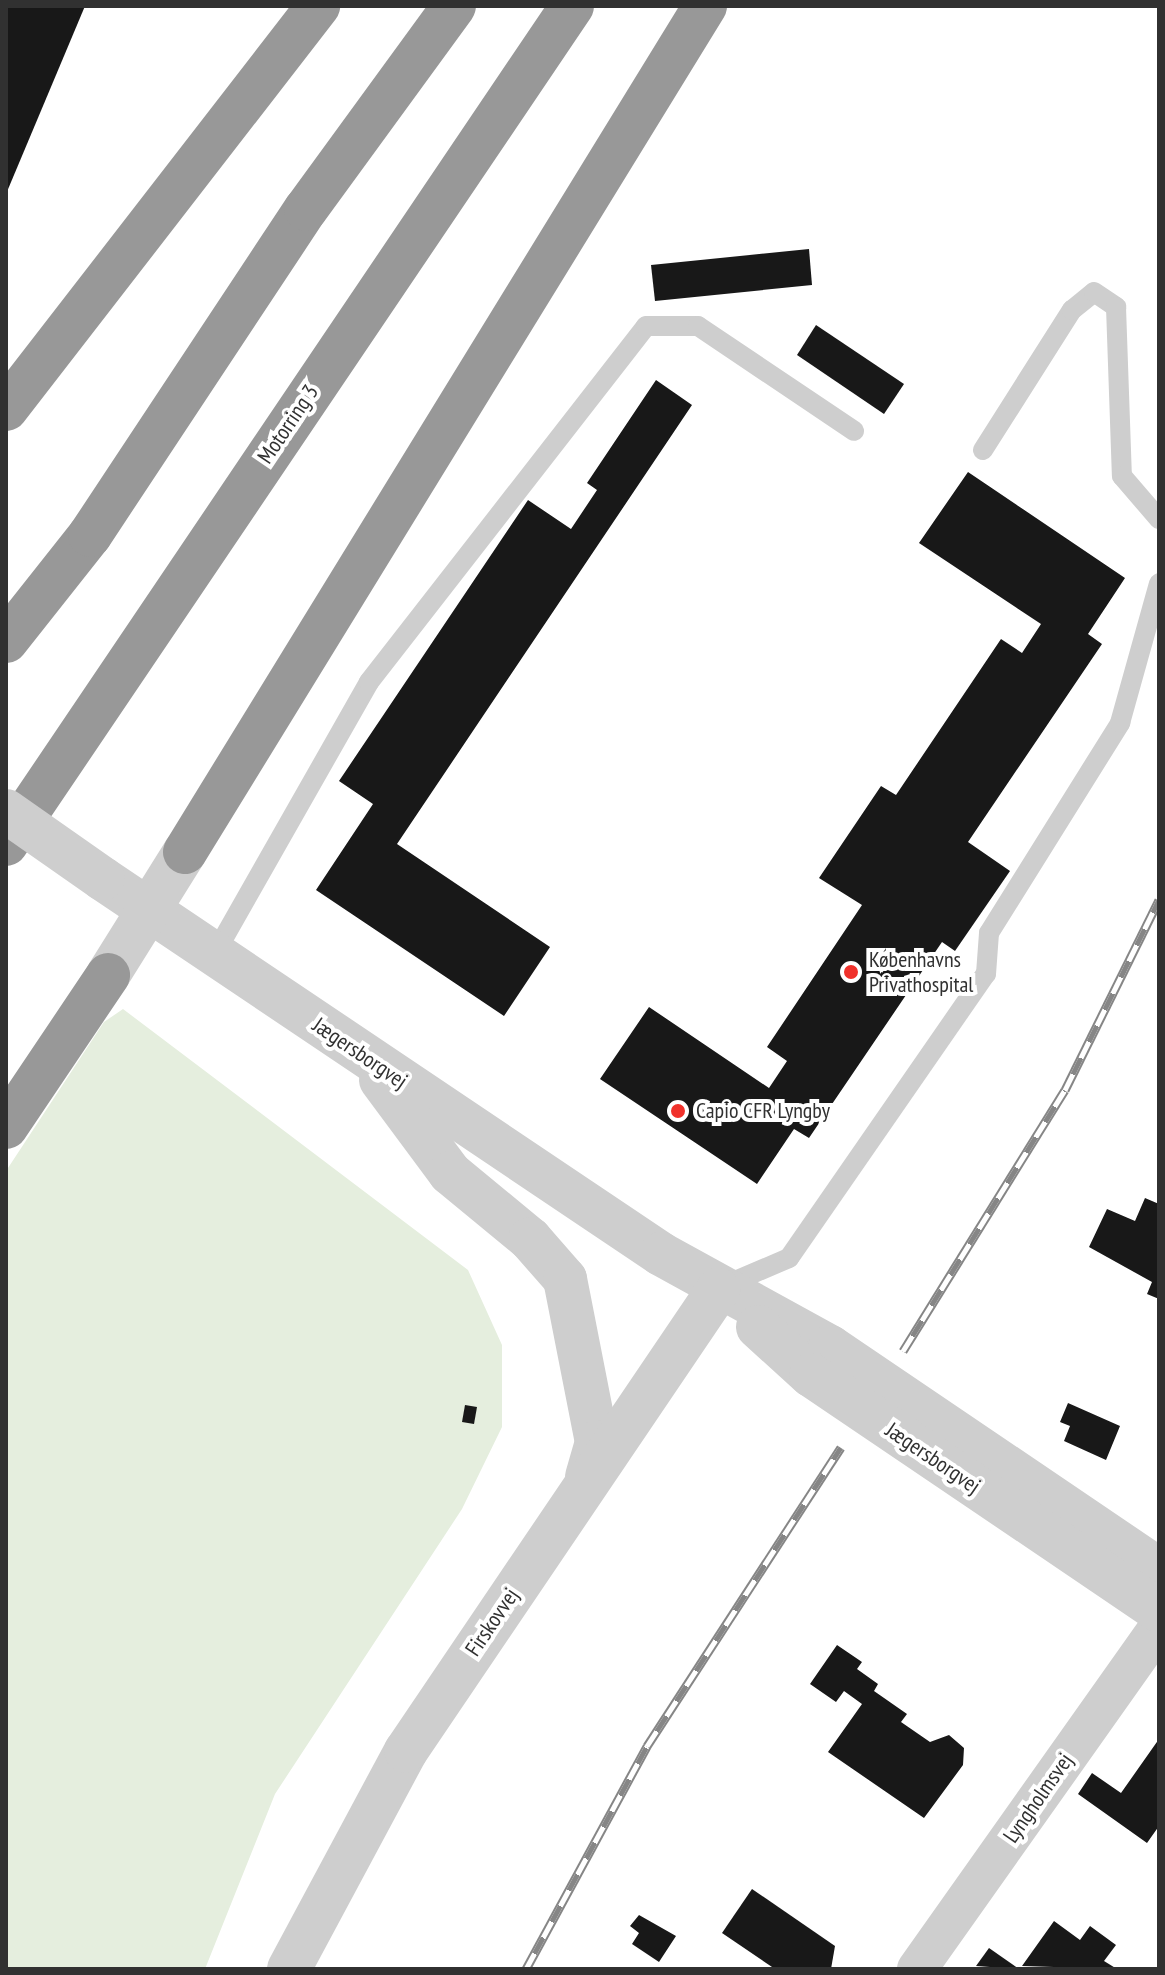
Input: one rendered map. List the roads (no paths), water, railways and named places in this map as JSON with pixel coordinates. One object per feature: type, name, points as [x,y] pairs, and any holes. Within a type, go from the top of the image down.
[{"type":"highway","points":[[6,409],[318,6]]},
{"type":"highway","points":[[6,641],[90,535],[306,209],[454,6]]},
{"type":"highway","name":"Motorring 3","points":[[6,844],[572,6]]},
{"type":"highway","points":[[185,852],[705,6]]},
{"type":"highway","points":[[6,1127],[108,975]]},
{"type":"street","name":"Jægersborgvej","points":[[6,811],[363,1056],[718,1290],[830,1347],[1159,1570]]},
{"type":"street","points":[[108,975],[185,852]]},
{"type":"street","points":[[363,1056],[450,1173],[530,1239],[565,1279],[597,1442],[586,1482]]},
{"type":"street","name":"Jægersborgvej","points":[[718,1290],[811,1375],[1159,1611]]},
{"type":"street","name":"Firskovvej","points":[[289,1969],[406,1751],[718,1290]]},
{"type":"street","name":"Lyngholmsvej","points":[[917,1969],[1159,1627]]},
{"type":"lane","points":[[983,450],[1072,310],[1094,292],[1116,307],[1122,476],[1159,519]]},
{"type":"lane","points":[[214,955],[369,682],[646,326],[698,326],[854,431]]},
{"type":"lane","points":[[718,1290],[789,1258],[986,974],[989,933],[1120,723],[1159,583]]},
{"type":"railway","points":[[903,1351],[1065,1090],[1159,900]]},
{"type":"railway","points":[[526,1969],[647,1746],[841,1447]]},
{"type":"place","name":"Københavns Privathospital","points":[[851,972]]},
{"type":"place","name":"Capio CFR Lyngby","points":[[678,1111]]}]
